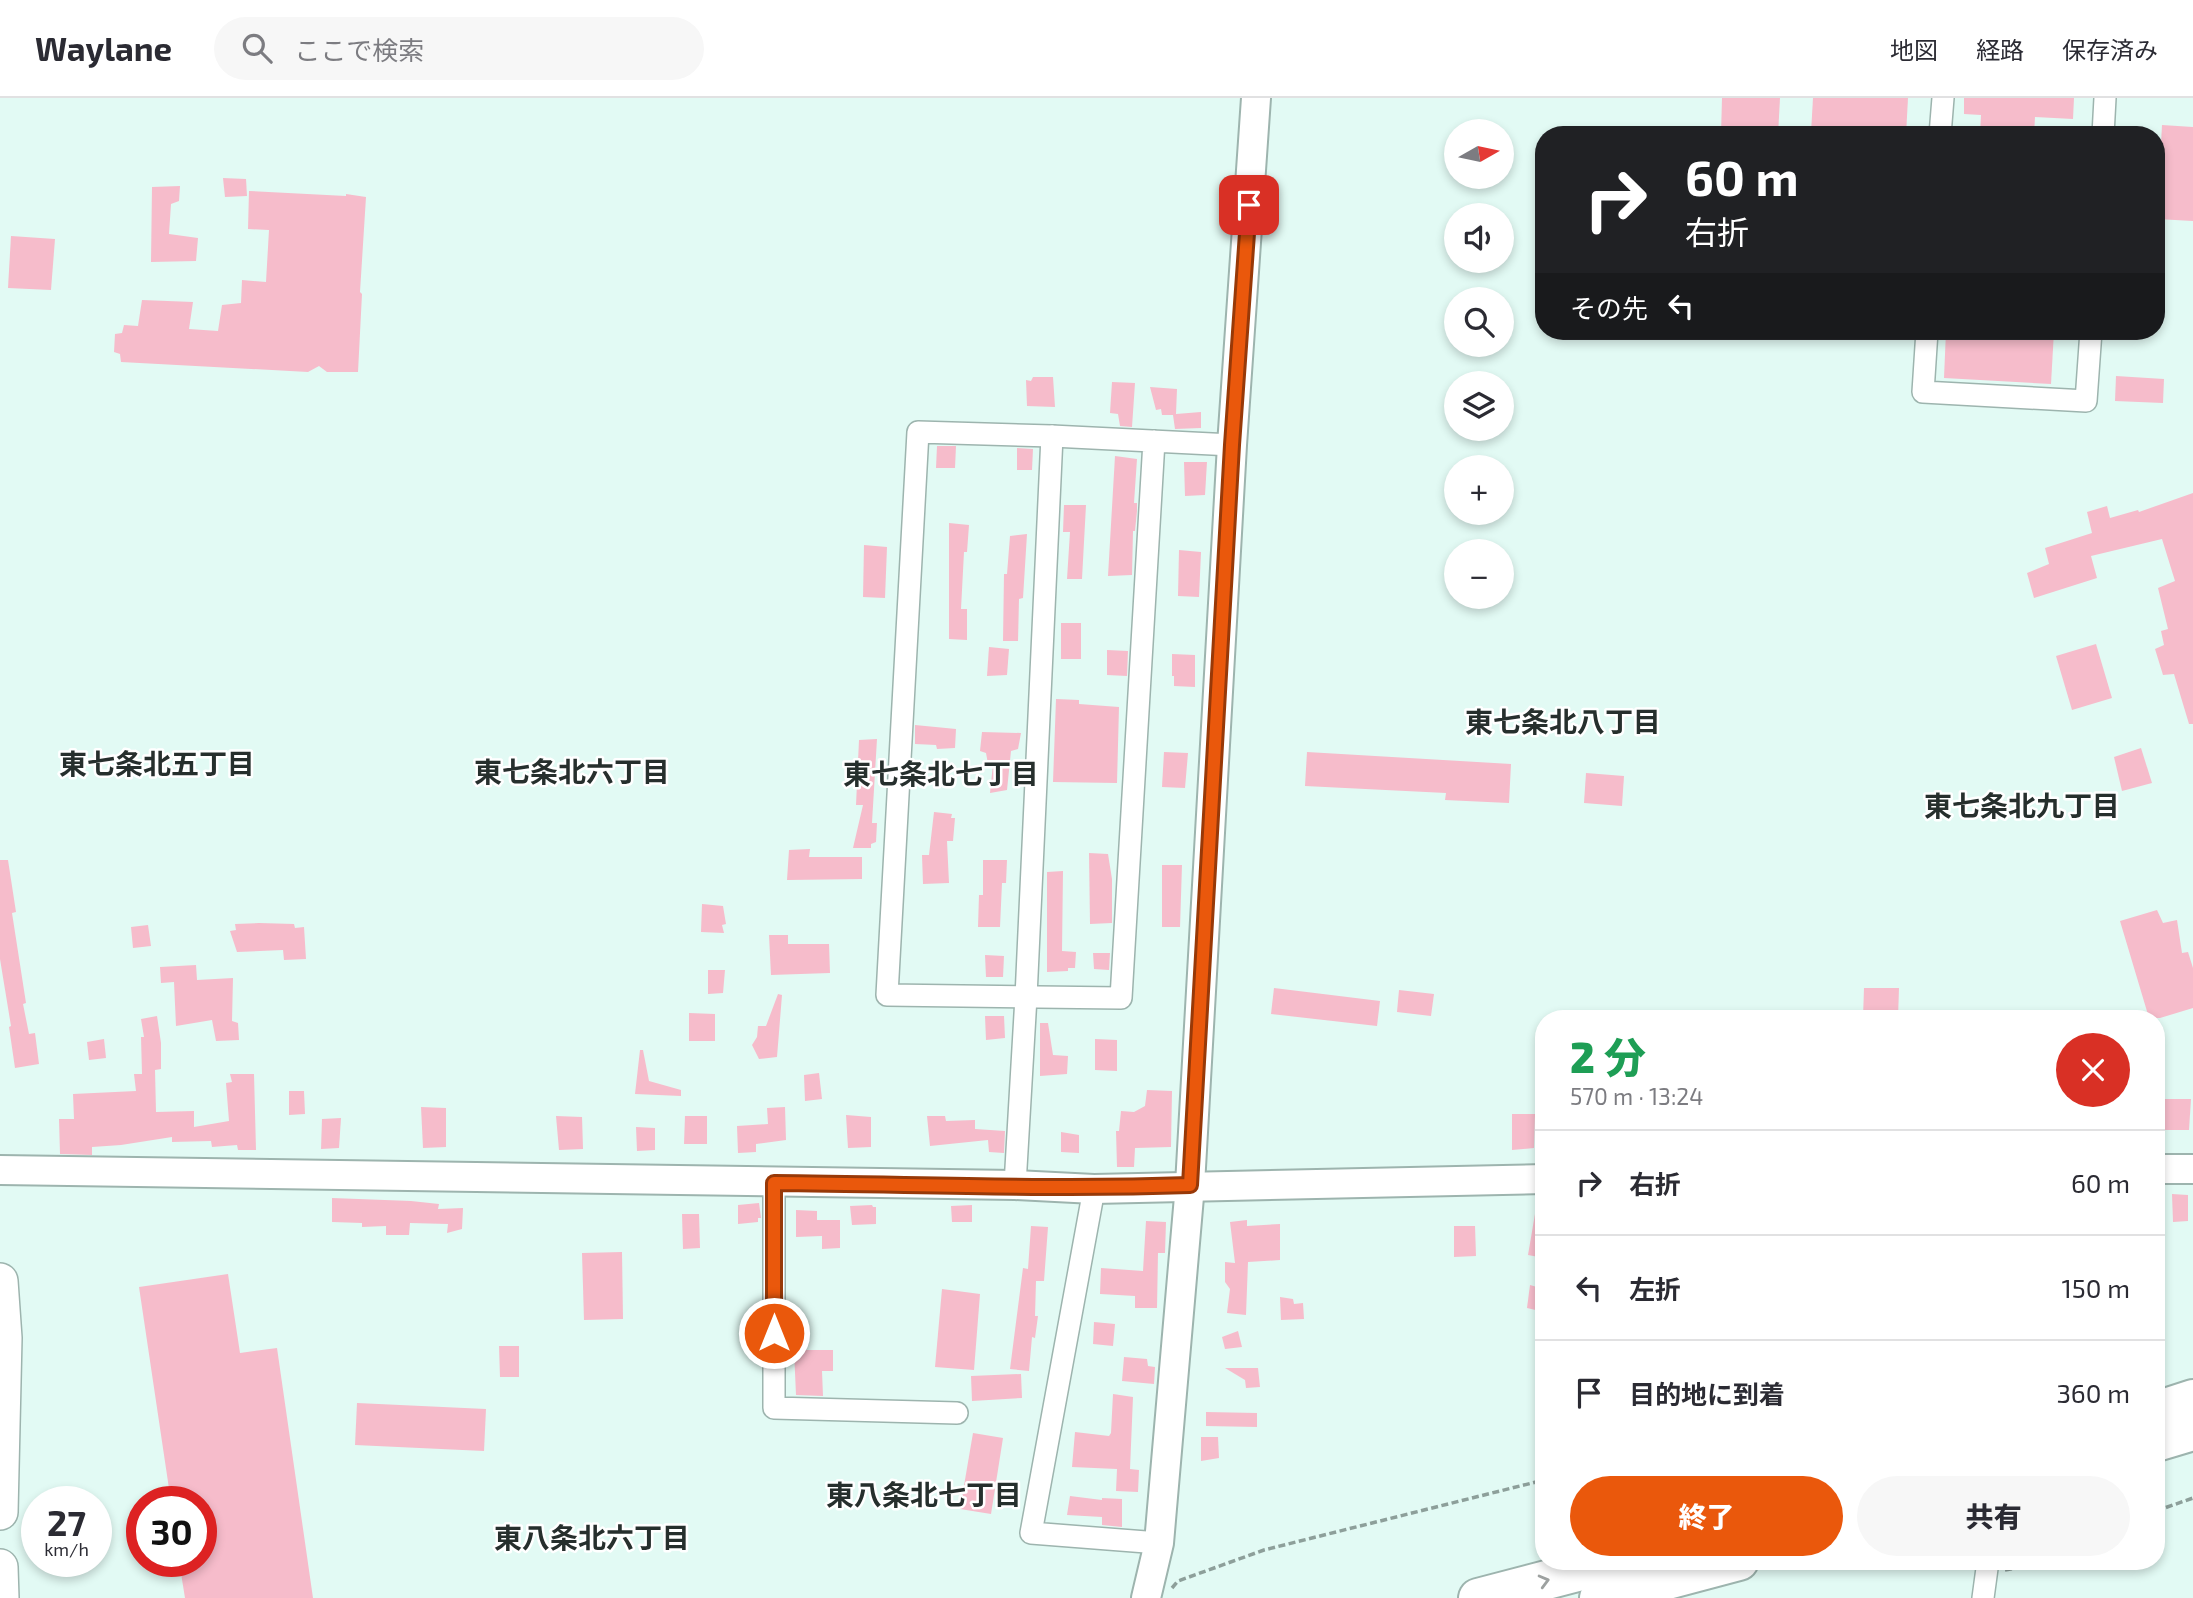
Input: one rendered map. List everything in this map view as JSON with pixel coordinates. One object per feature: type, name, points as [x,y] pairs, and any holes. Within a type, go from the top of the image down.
[{"type":"highway","points":[[2165,1407],[2193,1399]]},
{"type":"highway","points":[[2165,1439],[2193,1431]]},
{"type":"highway","points":[[1478,1598],[1585,1570]]},
{"type":"highway","points":[[1599,1598],[1705,1570]]},
{"type":"main road","points":[[0,1280],[4,1338],[0,1512]]},
{"type":"main road","points":[[0,1567],[1,1598]]},
{"type":"street","points":[[1158,1594],[1158,1543],[1190,1185],[1232,445],[1256,98]]},
{"type":"street","points":[[1941,126],[1943,98]]},
{"type":"street","points":[[2103,126],[2105,98]]},
{"type":"street","points":[[1926,340],[1923,392],[2086,401],[2090,340]]},
{"type":"street","points":[[1154,441],[1121,999],[887,995],[918,432],[1052,436],[1154,441],[1232,445]]},
{"type":"street","points":[[1015,1185],[1052,436]]},
{"type":"street","points":[[2165,1169],[2193,1169]]},
{"type":"street","points":[[0,1170],[1015,1185],[1094,1189],[1535,1179]]},
{"type":"street","points":[[774,1183],[774,1408],[957,1413]]},
{"type":"street","points":[[1094,1189],[1031,1533],[1158,1543]]},
{"type":"street","points":[[1983,1598],[1987,1570]]},
{"type":"path","points":[[1158,1594],[1178,1581],[1264,1550],[1535,1482]]},
{"type":"path","points":[[2165,1508],[2193,1498]]},
{"type":"building","points":[[1722,98],[1780,98],[1778,126],[1721,126]]},
{"type":"building","points":[[1813,98],[1908,98],[1906,126],[1811,126]]},
{"type":"building","points":[[1964,98],[2074,98],[2073,119],[2035,117],[2034,126],[1980,126],[1981,115],[1964,114]]},
{"type":"building","points":[[2162,125],[2193,127],[2193,221],[2165,219],[2165,126]]},
{"type":"building","points":[[223,178],[246,179],[247,196],[225,197]]},
{"type":"building","points":[[180,186],[179,201],[171,204],[169,234],[198,238],[196,261],[151,262],[152,187]]},
{"type":"building","points":[[249,191],[366,197],[358,372],[327,372],[319,366],[308,372],[121,362],[120,354],[114,352],[115,334],[122,333],[124,325],[138,326],[142,300],[193,302],[189,329],[218,331],[222,305],[241,303],[242,280],[266,282],[269,230],[248,229]]},
{"type":"building","points":[[11,236],[55,239],[51,290],[8,288]]},
{"type":"building","points":[[1946,340],[2053,340],[2051,384],[1944,378]]},
{"type":"building","points":[[2116,376],[2164,379],[2163,403],[2115,401]]},
{"type":"building","points":[[1033,377],[1053,377],[1055,407],[1027,406],[1026,380],[1031,381]]},
{"type":"building","points":[[1112,382],[1135,383],[1132,427],[1120,426],[1118,414],[1110,413]]},
{"type":"building","points":[[1150,387],[1177,389],[1176,414],[1201,412],[1201,428],[1175,429],[1173,415],[1162,415],[1161,409],[1156,410]]},
{"type":"building","points":[[937,446],[956,446],[955,468],[936,468]]},
{"type":"building","points":[[1017,448],[1033,449],[1032,470],[1017,470]]},
{"type":"building","points":[[1115,456],[1137,459],[1134,503],[1137,503],[1137,511],[1133,531],[1132,575],[1108,576]]},
{"type":"building","points":[[1184,462],[1207,462],[1205,495],[1185,496]]},
{"type":"building","points":[[2193,493],[2193,724],[2189,724],[2174,674],[2163,675],[2155,649],[2164,645],[2161,631],[2168,629],[2158,588],[2175,581],[2162,539],[2091,556],[2097,578],[2034,598],[2027,573],[2049,564],[2045,548],[2092,533],[2087,512],[2107,506],[2110,518],[2138,510],[2139,512]]},
{"type":"building","points":[[1064,505],[1086,505],[1082,579],[1067,579],[1070,532],[1063,532]]},
{"type":"building","points":[[949,523],[969,525],[967,552],[964,552],[961,609],[967,609],[967,640],[949,639]]},
{"type":"building","points":[[1027,534],[1023,598],[1019,599],[1018,641],[1003,641],[1004,574],[1007,574],[1010,536]]},
{"type":"building","points":[[864,545],[887,547],[885,598],[863,597]]},
{"type":"building","points":[[1179,550],[1201,552],[1199,597],[1178,596]]},
{"type":"building","points":[[1061,623],[1081,623],[1081,659],[1061,659]]},
{"type":"building","points":[[2096,644],[2112,698],[2072,710],[2056,656]]},
{"type":"building","points":[[989,647],[1009,649],[1007,675],[987,676]]},
{"type":"building","points":[[1107,650],[1128,651],[1127,676],[1107,675]]},
{"type":"building","points":[[1172,654],[1195,655],[1195,687],[1174,686]]},
{"type":"building","points":[[1056,699],[1119,707],[1117,783],[1053,782]]},
{"type":"building","points":[[915,725],[956,729],[955,748],[937,749],[936,745],[915,744]]},
{"type":"building","points":[[982,732],[1021,733],[1018,749],[1011,751],[1007,790],[990,793],[993,764],[988,764],[986,753],[980,751]]},
{"type":"building","points":[[877,739],[872,823],[877,823],[876,842],[871,844],[871,848],[853,848],[863,805],[856,805],[859,740]]},
{"type":"building","points":[[2141,748],[2152,783],[2122,791],[2114,757]]},
{"type":"building","points":[[1164,752],[1188,753],[1185,788],[1162,787]]},
{"type":"building","points":[[1307,752],[1511,764],[1509,803],[1445,800],[1446,793],[1305,786]]},
{"type":"building","points":[[1586,773],[1624,776],[1622,806],[1584,803]]},
{"type":"building","points":[[934,812],[952,814],[951,818],[955,818],[953,841],[947,841],[949,883],[923,884],[922,855],[929,855]]},
{"type":"building","points":[[810,849],[809,857],[862,857],[862,879],[787,880],[789,850]]},
{"type":"building","points":[[1089,853],[1108,854],[1112,879],[1112,923],[1090,924]]},
{"type":"building","points":[[0,860],[8,860],[16,912],[12,913],[26,1003],[23,1004],[29,1034],[35,1033],[39,1064],[15,1068],[0,959]]},
{"type":"building","points":[[983,860],[1007,860],[1006,883],[1002,883],[1000,927],[978,927],[979,895],[983,895]]},
{"type":"building","points":[[1162,865],[1182,865],[1180,927],[1162,927]]},
{"type":"building","points":[[1063,871],[1062,951],[1076,952],[1075,968],[1047,972],[1047,872]]},
{"type":"building","points":[[702,904],[723,906],[726,924],[722,925],[724,933],[701,932]]},
{"type":"building","points":[[2157,910],[2163,923],[2177,920],[2182,953],[2188,952],[2193,968],[2193,1008],[2165,1016],[2165,1010],[2147,1010],[2120,921]]},
{"type":"building","points":[[235,924],[294,924],[295,928],[304,927],[306,959],[284,960],[283,950],[237,952],[230,931],[236,930]]},
{"type":"building","points":[[148,925],[151,946],[133,948],[131,927]]},
{"type":"building","points":[[769,935],[788,935],[788,944],[829,944],[830,973],[771,975]]},
{"type":"building","points":[[1093,953],[1110,953],[1109,970],[1094,969]]},
{"type":"building","points":[[985,955],[1004,956],[1003,977],[986,977]]},
{"type":"building","points":[[196,965],[197,980],[233,978],[232,1021],[238,1023],[239,1040],[216,1041],[212,1020],[176,1026],[174,982],[161,983],[160,967]]},
{"type":"building","points":[[708,970],[725,970],[723,993],[708,994]]},
{"type":"building","points":[[1274,988],[1380,1001],[1377,1026],[1271,1014]]},
{"type":"building","points":[[1864,988],[1899,988],[1898,1010],[1863,1010]]},
{"type":"building","points":[[1399,990],[1434,994],[1431,1016],[1397,1012]]},
{"type":"building","points":[[778,994],[782,995],[777,1057],[759,1059],[752,1045],[757,1037],[758,1026],[766,1026]]},
{"type":"building","points":[[689,1013],[715,1014],[715,1041],[689,1041]]},
{"type":"building","points":[[157,1016],[161,1069],[155,1070],[156,1112],[194,1111],[194,1127],[229,1121],[226,1083],[232,1082],[230,1074],[254,1074],[256,1150],[238,1150],[237,1145],[212,1147],[211,1141],[172,1142],[172,1137],[92,1147],[92,1155],[60,1154],[59,1119],[74,1119],[73,1094],[136,1091],[134,1074],[142,1074],[141,1037],[144,1037],[141,1019]]},
{"type":"building","points":[[985,1016],[1004,1016],[1005,1038],[986,1040]]},
{"type":"building","points":[[1040,1023],[1048,1023],[1053,1055],[1068,1056],[1067,1074],[1040,1076]]},
{"type":"building","points":[[104,1039],[106,1058],[89,1060],[87,1042]]},
{"type":"building","points":[[1095,1039],[1117,1040],[1117,1071],[1095,1070]]},
{"type":"building","points":[[640,1050],[643,1050],[649,1081],[681,1090],[681,1096],[635,1094]]},
{"type":"building","points":[[819,1073],[822,1099],[805,1101],[804,1075]]},
{"type":"building","points":[[1147,1090],[1172,1091],[1171,1147],[1135,1148],[1134,1167],[1117,1167],[1116,1131],[1119,1131],[1121,1111],[1134,1112],[1145,1106]]},
{"type":"building","points":[[289,1091],[304,1091],[305,1114],[289,1115]]},
{"type":"building","points":[[2165,1099],[2191,1099],[2189,1130],[2165,1130]]},
{"type":"building","points":[[421,1107],[446,1108],[446,1147],[423,1148]]},
{"type":"building","points":[[785,1107],[786,1140],[756,1144],[756,1152],[738,1153],[737,1126],[768,1124],[767,1108]]},
{"type":"building","points":[[1512,1114],[1535,1114],[1534,1148],[1512,1150]]},
{"type":"building","points":[[846,1115],[871,1117],[871,1147],[848,1148]]},
{"type":"building","points":[[556,1116],[582,1117],[583,1149],[559,1150]]},
{"type":"building","points":[[685,1116],[707,1116],[707,1144],[684,1144]]},
{"type":"building","points":[[927,1116],[945,1116],[946,1121],[975,1120],[975,1129],[1005,1131],[1004,1153],[989,1152],[988,1140],[930,1146]]},
{"type":"building","points":[[341,1118],[339,1148],[321,1149],[322,1119]]},
{"type":"building","points":[[636,1127],[655,1128],[655,1150],[637,1151]]},
{"type":"building","points":[[1061,1132],[1079,1135],[1079,1153],[1061,1152]]},
{"type":"building","points":[[2172,1194],[2188,1195],[2188,1221],[2173,1222]]},
{"type":"building","points":[[332,1198],[411,1201],[439,1204],[438,1209],[463,1208],[462,1229],[447,1233],[448,1224],[410,1223],[409,1235],[386,1235],[386,1226],[362,1227],[362,1223],[332,1222]]},
{"type":"building","points":[[759,1203],[761,1218],[758,1218],[758,1222],[738,1224],[738,1205]]},
{"type":"building","points":[[972,1205],[972,1222],[952,1222],[951,1206]]},
{"type":"building","points":[[850,1206],[876,1207],[876,1224],[852,1225]]},
{"type":"building","points":[[796,1210],[817,1211],[817,1220],[840,1220],[840,1248],[822,1249],[822,1236],[796,1237]]},
{"type":"building","points":[[682,1214],[699,1214],[700,1248],[683,1249]]},
{"type":"building","points":[[1535,1214],[1535,1256],[1528,1255]]},
{"type":"building","points":[[1247,1220],[1247,1226],[1280,1224],[1280,1260],[1248,1262],[1246,1315],[1227,1313],[1230,1289],[1225,1282],[1225,1262],[1235,1263],[1230,1222]]},
{"type":"building","points":[[1146,1221],[1166,1222],[1165,1253],[1158,1253],[1157,1308],[1135,1308],[1135,1296],[1100,1294],[1101,1268],[1143,1271]]},
{"type":"building","points":[[1031,1226],[1048,1227],[1044,1281],[1036,1281],[1035,1316],[1038,1316],[1035,1338],[1032,1337],[1029,1371],[1010,1369],[1023,1268],[1028,1269]]},
{"type":"building","points":[[1454,1226],[1475,1226],[1476,1256],[1454,1257]]},
{"type":"building","points":[[622,1252],[623,1319],[584,1320],[582,1253]]},
{"type":"building","points":[[228,1274],[240,1353],[277,1348],[313,1598],[185,1598],[182,1577],[217,1577],[217,1486],[169,1486],[139,1287]]},
{"type":"building","points":[[1530,1285],[1535,1286],[1535,1310],[1527,1308]]},
{"type":"building","points":[[942,1289],[980,1294],[974,1370],[935,1367]]},
{"type":"building","points":[[1280,1297],[1293,1299],[1294,1304],[1303,1303],[1304,1319],[1281,1320]]},
{"type":"building","points":[[1094,1322],[1115,1324],[1113,1346],[1093,1344]]},
{"type":"building","points":[[1238,1331],[1242,1347],[1225,1349],[1222,1337]]},
{"type":"building","points":[[499,1346],[519,1346],[519,1377],[500,1377]]},
{"type":"building","points":[[794,1350],[833,1350],[833,1371],[822,1371],[823,1396],[796,1395]]},
{"type":"building","points":[[1124,1357],[1147,1359],[1148,1366],[1155,1367],[1154,1384],[1122,1381]]},
{"type":"building","points":[[1225,1368],[1258,1368],[1260,1387],[1246,1388],[1245,1380]]},
{"type":"building","points":[[1021,1374],[1022,1398],[972,1401],[971,1376]]},
{"type":"building","points":[[1113,1394],[1133,1397],[1130,1469],[1139,1470],[1138,1492],[1116,1491],[1117,1469],[1072,1467],[1075,1432],[1109,1436],[1111,1433]]},
{"type":"building","points":[[357,1403],[486,1409],[484,1451],[355,1445]]},
{"type":"building","points":[[1206,1412],[1257,1413],[1257,1427],[1206,1426]]},
{"type":"building","points":[[973,1433],[1003,1438],[991,1514],[960,1509]]},
{"type":"building","points":[[1201,1437],[1218,1437],[1219,1458],[1201,1461]]},
{"type":"building","points":[[1070,1496],[1102,1500],[1122,1499],[1122,1527],[1102,1525],[1102,1517],[1067,1515]]},
{"type":"district","name":"東七条北八丁目","points":[[1563,721]]},
{"type":"district","name":"東七条北五丁目","points":[[157,763]]},
{"type":"district","name":"東七条北六丁目","points":[[572,771]]},
{"type":"district","name":"東七条北七丁目","points":[[941,773]]},
{"type":"district","name":"東七条北九丁目","points":[[2022,805]]},
{"type":"district","name":"東八条北七丁目","points":[[924,1494]]},
{"type":"district","name":"東八条北六丁目","points":[[592,1537]]},
{"type":"route","points":[[774,1333],[774,1183],[1015,1185],[1094,1189],[1190,1185],[1232,445],[1249,205]]}]
